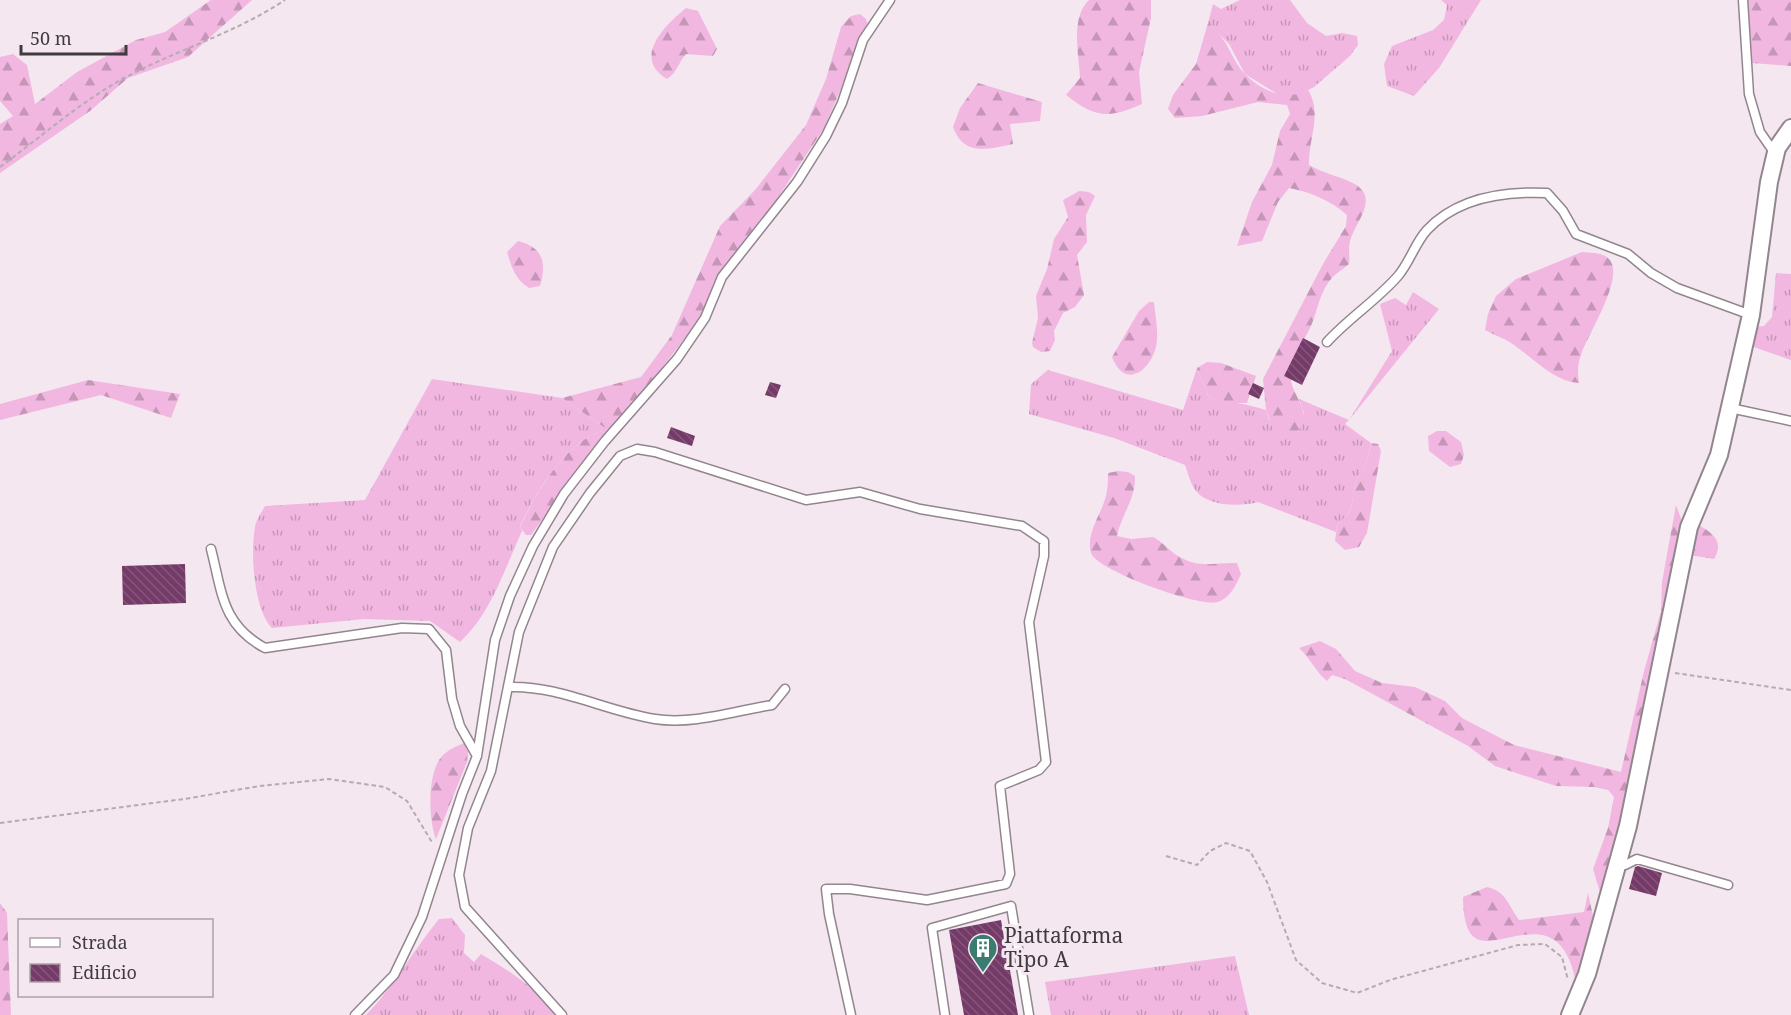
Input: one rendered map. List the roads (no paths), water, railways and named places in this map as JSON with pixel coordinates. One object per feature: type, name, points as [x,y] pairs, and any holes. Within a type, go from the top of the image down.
[{"type":"street","points":[[1572,1009],[1587,974],[1618,862],[1661,670],[1689,527],[1719,455],[1751,315],[1769,182],[1776,154],[1791,128]]},
{"type":"lane","points":[[355,1015],[394,975],[422,917],[477,756],[495,640],[510,596],[533,546],[564,495],[605,441],[677,359],[705,318],[722,277],[797,182],[826,136],[842,103],[863,40],[890,0]]},
{"type":"lane","points":[[1743,0],[1749,94],[1760,132],[1776,154]]},
{"type":"lane","points":[[1327,342],[1398,275],[1428,229],[1457,208],[1487,196],[1522,192],[1547,192],[1563,211],[1576,234],[1629,254],[1651,273],[1677,288],[1751,315]]},
{"type":"lane","points":[[1730,408],[1791,421]]},
{"type":"lane","points":[[561,1015],[465,907],[459,875],[468,828],[491,771],[519,632],[553,547],[590,493],[620,456],[637,449],[806,500],[860,492],[920,509],[1023,526],[1044,541],[1044,556],[1029,622],[1046,762],[1039,770],[1000,786],[1010,874],[1006,884],[927,900],[850,889],[826,889],[851,1015]]},
{"type":"lane","points":[[211,549],[228,616],[249,639],[265,648],[402,628],[429,629],[446,650],[452,699],[460,726],[477,756]]},
{"type":"lane","points":[[508,687],[530,686],[655,719],[690,720],[772,705],[785,689]]},
{"type":"lane","points":[[1618,862],[1624,865],[1637,859],[1728,885]]},
{"type":"lane","points":[[945,1015],[932,928],[1011,906],[1029,1015]]},
{"type":"place","name":"Piattaforma Tipo A","points":[[983,974]]}]
